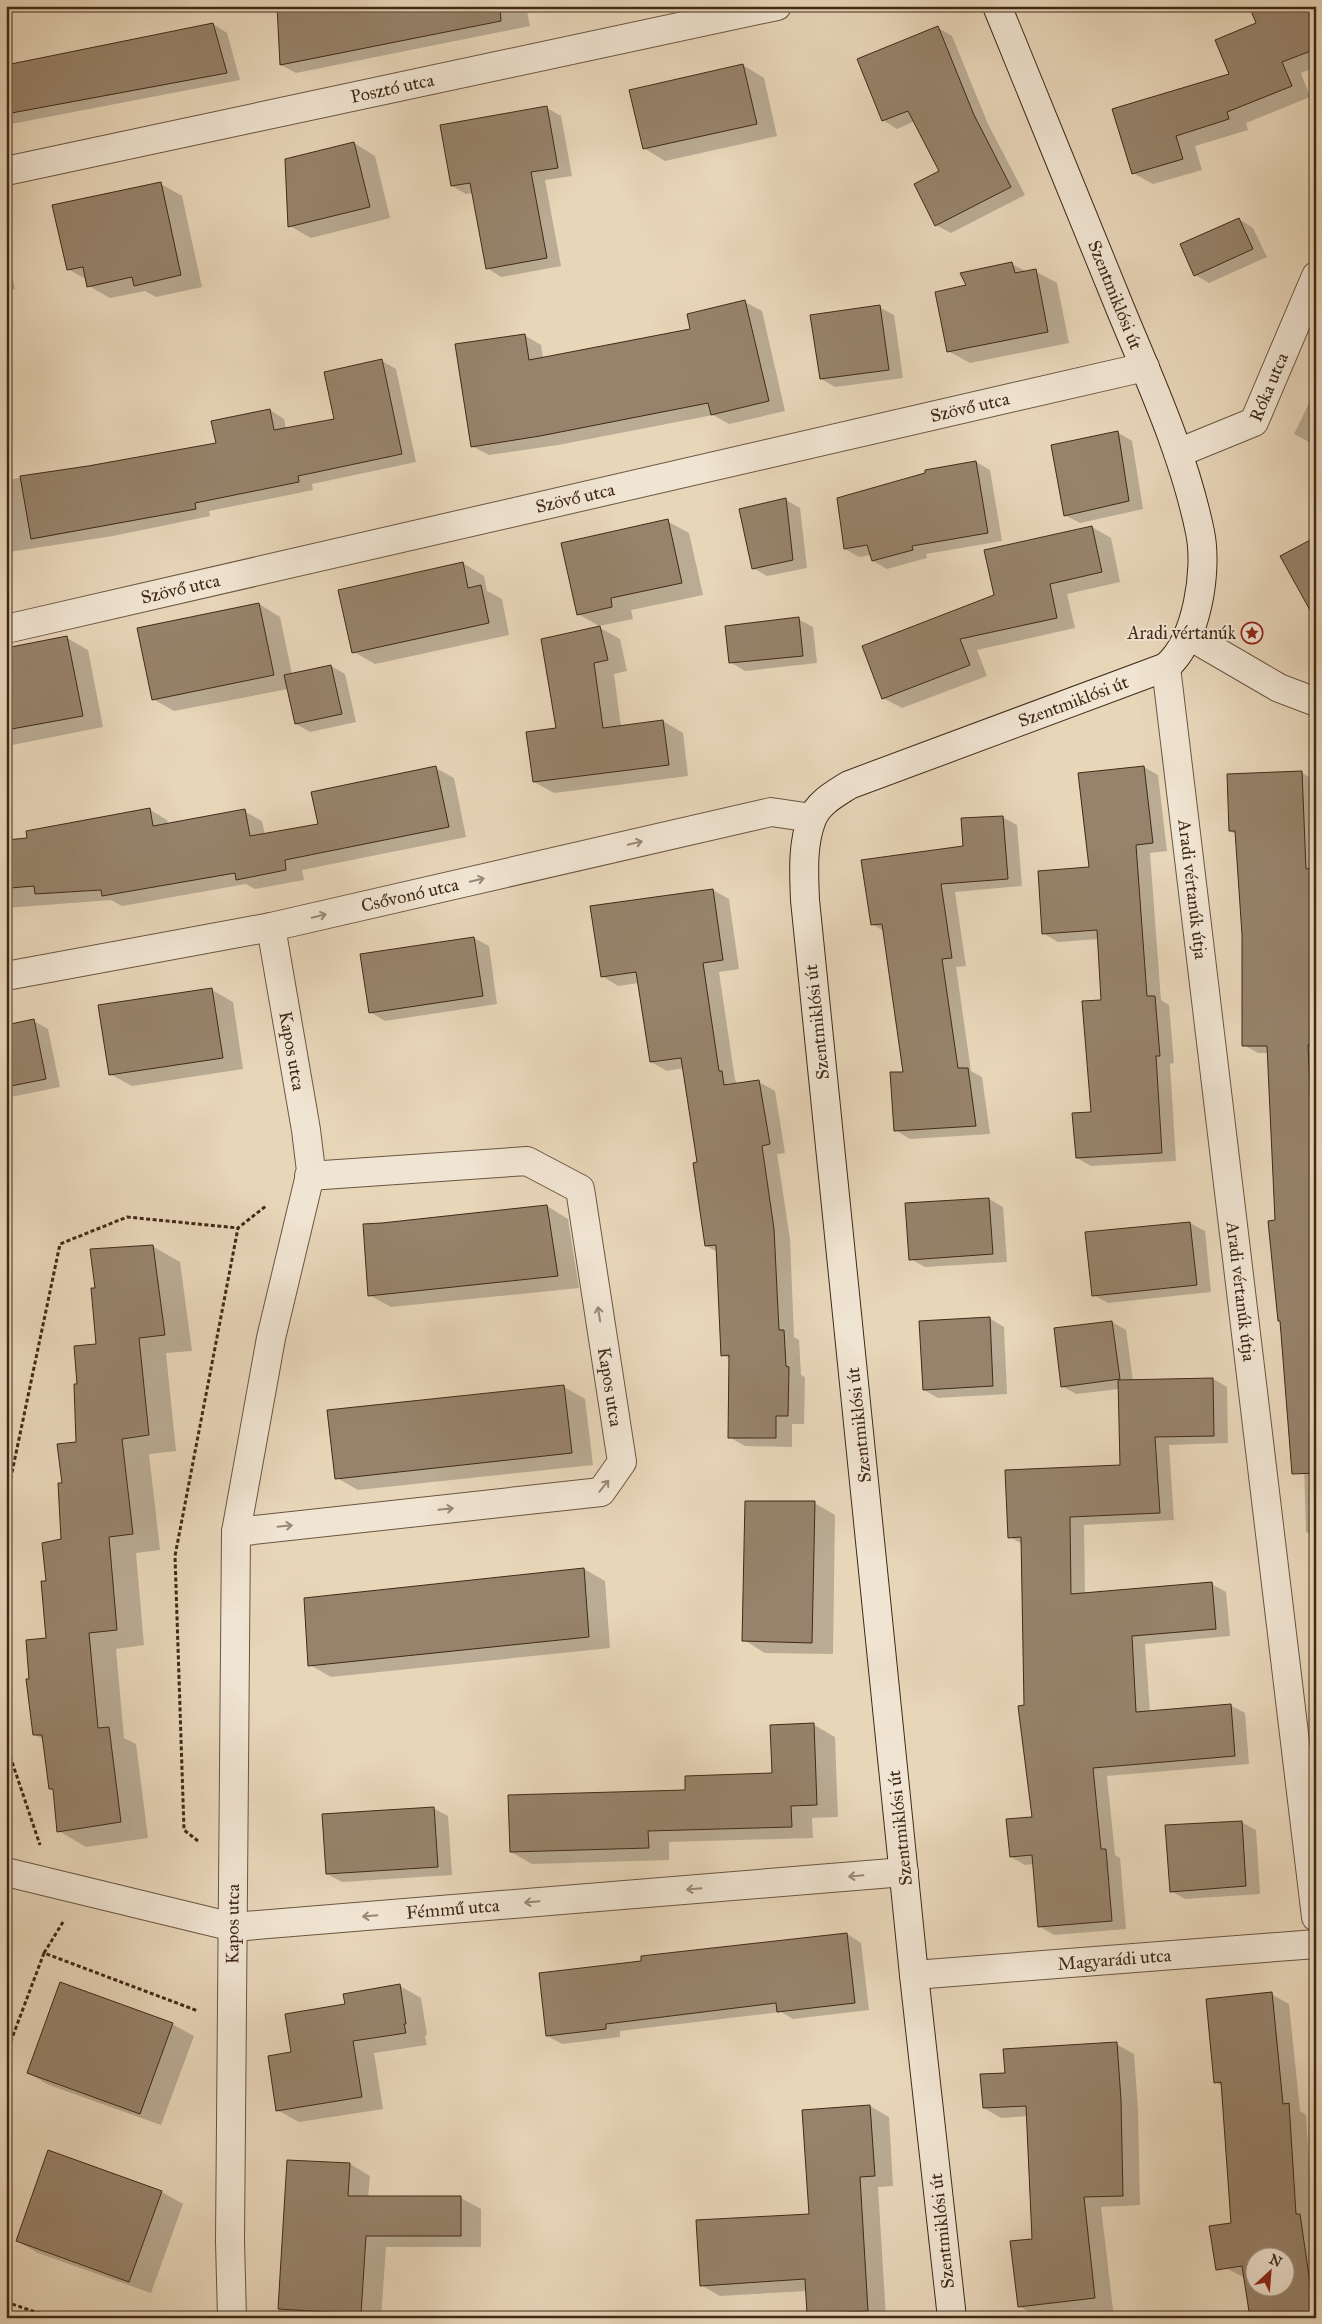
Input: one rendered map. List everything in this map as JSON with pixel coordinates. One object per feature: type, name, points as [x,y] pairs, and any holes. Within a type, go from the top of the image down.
[{"type":"street","name":"Posztó utca","points":[[6,171],[777,6]]},
{"type":"street","name":"Szentmiklósi út","points":[[952,2318],[914,1975],[805,900],[804,855],[812,818],[827,799],[849,785],[1166,667],[1174,661],[1188,635],[1198,600],[1202,571],[1200,534],[1178,453],[997,6]]},
{"type":"street","name":"Róka utca","points":[[1178,453],[1254,422],[1316,276]]},
{"type":"street","name":"Szövő utca","points":[[6,629],[1144,367]]},
{"type":"street","points":[[1188,635],[1280,688],[1316,702]]},
{"type":"street","name":"Aradi vértanúk útja","points":[[1166,667],[1316,1917]]},
{"type":"street","name":"Csővonó utca","points":[[6,976],[271,927],[770,812],[812,818]]},
{"type":"street","name":"Kapos utca","points":[[232,2318],[230,2241],[236,1532],[271,1338],[309,1176],[306,1130],[271,927]]},
{"type":"street","name":"Kapos utca","points":[[236,1532],[600,1492],[622,1462],[580,1189],[527,1161],[309,1176]]},
{"type":"street","name":"Fémmű utca","points":[[6,1872],[233,1927],[904,1872]]},
{"type":"street","name":"Magyarádi utca","points":[[914,1975],[1316,1944]]},
{"type":"path","points":[[203,1845],[184,1830],[175,1556],[238,1228],[268,1205]]},
{"type":"path","points":[[6,1537],[7,1496],[60,1244],[126,1217],[238,1228]]},
{"type":"path","points":[[6,1744],[42,1852]]},
{"type":"path","points":[[6,2054],[44,1953],[68,1915]]},
{"type":"path","points":[[44,1953],[206,2014]]},
{"type":"path","points":[[6,2302],[53,2318]]},
{"type":"building","points":[[277,6],[500,6],[501,21],[280,65]]},
{"type":"building","points":[[1249,6],[1316,6],[1316,49],[1282,62],[1292,86],[1227,112],[1229,119],[1176,136],[1183,159],[1132,174],[1112,109],[1229,74],[1215,40],[1256,23]]},
{"type":"building","points":[[213,23],[227,73],[6,114],[6,65]]},
{"type":"building","points":[[938,26],[974,115],[1011,187],[935,226],[914,184],[939,171],[908,111],[882,121],[857,59]]},
{"type":"building","points":[[743,64],[757,124],[643,149],[629,90]]},
{"type":"building","points":[[547,106],[558,168],[531,172],[547,258],[486,269],[470,183],[451,186],[440,125]]},
{"type":"building","points":[[354,142],[370,207],[288,227],[285,159]]},
{"type":"building","points":[[161,182],[181,275],[134,286],[132,277],[87,287],[83,267],[67,270],[52,205]]},
{"type":"building","points":[[1239,218],[1253,249],[1194,276],[1180,244]]},
{"type":"building","points":[[1012,262],[1015,273],[1036,269],[1048,332],[947,352],[935,292],[966,285],[960,273]]},
{"type":"building","points":[[745,300],[769,401],[711,415],[708,403],[540,436],[471,447],[455,344],[525,334],[529,360],[690,329],[687,314]]},
{"type":"building","points":[[880,305],[889,370],[820,379],[810,315]]},
{"type":"building","points":[[382,359],[402,454],[298,476],[299,482],[195,503],[196,509],[31,539],[20,476],[216,443],[211,421],[270,409],[274,430],[334,419],[324,372]]},
{"type":"building","points":[[1118,431],[1129,501],[1064,516],[1051,445]]},
{"type":"building","points":[[976,461],[988,533],[912,546],[913,550],[872,561],[867,545],[844,549],[837,498],[925,473],[925,470]]},
{"type":"building","points":[[786,498],[793,560],[752,569],[739,509]]},
{"type":"building","points":[[668,519],[682,583],[611,598],[612,607],[577,615],[561,543]]},
{"type":"building","points":[[1092,526],[1102,572],[1050,584],[1057,618],[960,639],[970,665],[882,699],[862,646],[994,595],[984,550]]},
{"type":"building","points":[[1316,537],[1316,621],[1280,556]]},
{"type":"building","points":[[463,562],[468,588],[481,585],[489,623],[352,653],[338,590]]},
{"type":"building","points":[[259,603],[274,675],[152,700],[137,628]]},
{"type":"building","points":[[799,617],[803,656],[729,663],[725,626]]},
{"type":"building","points":[[600,626],[608,660],[594,663],[603,728],[663,720],[669,765],[533,782],[526,732],[556,728],[541,639]]},
{"type":"building","points":[[67,636],[83,716],[6,730],[6,648]]},
{"type":"building","points":[[331,665],[342,714],[295,724],[284,675]]},
{"type":"building","points":[[436,766],[449,827],[285,860],[286,870],[236,880],[235,873],[102,896],[101,890],[35,894],[34,886],[10,888],[6,840],[27,838],[26,831],[150,808],[153,826],[245,809],[250,836],[318,824],[311,792]]},
{"type":"building","points":[[1144,766],[1153,843],[1136,845],[1147,996],[1155,996],[1160,1056],[1156,1056],[1162,1153],[1076,1158],[1072,1113],[1091,1112],[1082,1001],[1101,1000],[1097,930],[1042,934],[1038,871],[1089,867],[1078,773]]},
{"type":"building","points":[[1302,771],[1306,869],[1316,868],[1316,1045],[1308,1045],[1316,1217],[1316,1473],[1292,1474],[1280,1321],[1278,1321],[1268,1221],[1275,1220],[1267,1046],[1242,1046],[1242,935],[1235,831],[1229,831],[1227,774]]},
{"type":"building","points":[[1003,816],[1008,879],[941,884],[952,958],[942,959],[958,1068],[968,1068],[976,1126],[894,1131],[890,1072],[903,1072],[882,924],[871,925],[861,860],[963,846],[961,818]]},
{"type":"building","points":[[713,889],[723,960],[703,963],[719,1071],[722,1071],[724,1085],[759,1080],[770,1144],[762,1146],[774,1229],[779,1330],[784,1330],[786,1366],[789,1367],[788,1416],[776,1416],[776,1438],[728,1438],[729,1355],[721,1356],[716,1245],[705,1246],[693,1163],[697,1162],[681,1058],[650,1062],[636,972],[601,977],[590,906]]},
{"type":"building","points":[[474,937],[483,996],[369,1013],[360,954]]},
{"type":"building","points":[[212,988],[223,1058],[109,1075],[98,1005]]},
{"type":"building","points":[[34,1019],[46,1079],[6,1087],[6,1025]]},
{"type":"building","points":[[989,1198],[993,1254],[909,1260],[905,1203]]},
{"type":"building","points":[[547,1205],[558,1276],[368,1296],[363,1224]]},
{"type":"building","points":[[1190,1222],[1197,1285],[1092,1296],[1085,1232]]},
{"type":"building","points":[[153,1245],[165,1335],[139,1338],[149,1435],[122,1439],[133,1534],[109,1537],[117,1630],[89,1633],[98,1728],[109,1727],[121,1822],[57,1832],[53,1789],[49,1789],[42,1735],[33,1735],[26,1679],[29,1679],[26,1640],[46,1638],[41,1581],[46,1581],[42,1543],[61,1539],[58,1483],[62,1483],[57,1444],[76,1442],[74,1384],[77,1384],[74,1346],[96,1344],[91,1288],[95,1288],[90,1249]]},
{"type":"building","points":[[990,1317],[993,1386],[923,1390],[919,1321]]},
{"type":"building","points":[[1112,1321],[1120,1379],[1061,1387],[1054,1328]]},
{"type":"building","points":[[1213,1378],[1214,1436],[1155,1437],[1160,1513],[1070,1517],[1071,1594],[1212,1582],[1216,1629],[1132,1636],[1136,1712],[1231,1704],[1235,1756],[1093,1768],[1101,1849],[1106,1849],[1112,1921],[1038,1927],[1032,1855],[1010,1857],[1006,1819],[1032,1817],[1018,1706],[1024,1705],[1021,1537],[1008,1538],[1005,1470],[1120,1465],[1118,1380]]},
{"type":"building","points":[[564,1385],[572,1453],[335,1479],[327,1410]]},
{"type":"building","points":[[745,1501],[815,1501],[812,1643],[742,1641]]},
{"type":"building","points":[[584,1568],[589,1637],[308,1666],[304,1598]]},
{"type":"building","points":[[814,1723],[817,1805],[791,1806],[792,1827],[648,1831],[649,1848],[510,1852],[508,1795],[685,1790],[685,1776],[772,1773],[770,1725]]},
{"type":"building","points":[[434,1807],[438,1867],[326,1874],[322,1814]]},
{"type":"building","points":[[1242,1821],[1246,1886],[1170,1892],[1165,1825]]},
{"type":"building","points":[[847,1933],[855,2003],[777,2012],[776,2003],[606,2024],[606,2029],[546,2036],[539,1973],[641,1961],[641,1956]]},
{"type":"building","points":[[60,1982],[173,2023],[140,2114],[27,2073]]},
{"type":"building","points":[[400,1984],[406,2033],[353,2041],[362,2097],[276,2111],[268,2056],[291,2052],[285,2014],[345,2004],[343,1994]]},
{"type":"building","points":[[1272,1992],[1283,2104],[1289,2103],[1296,2214],[1300,2214],[1315,2318],[1250,2318],[1247,2296],[1294,2296],[1294,2246],[1244,2246],[1244,2279],[1242,2266],[1216,2270],[1209,2226],[1231,2223],[1221,2082],[1214,2083],[1206,1999]]},
{"type":"building","points":[[1117,2042],[1121,2100],[1123,2196],[1084,2197],[1095,2298],[1018,2307],[1010,2241],[1032,2239],[1026,2106],[983,2108],[980,2074],[1005,2073],[1003,2049]]},
{"type":"building","points":[[870,2105],[875,2176],[860,2177],[868,2311],[807,2314],[805,2279],[700,2286],[696,2220],[809,2214],[802,2110]]},
{"type":"building","points":[[48,2150],[162,2191],[129,2282],[16,2241]]},
{"type":"building","points":[[287,2160],[350,2163],[348,2196],[461,2196],[461,2236],[366,2236],[361,2314],[278,2309]]},
{"type":"place","name":"Aradi vértanúk","points":[[1252,633]]}]
